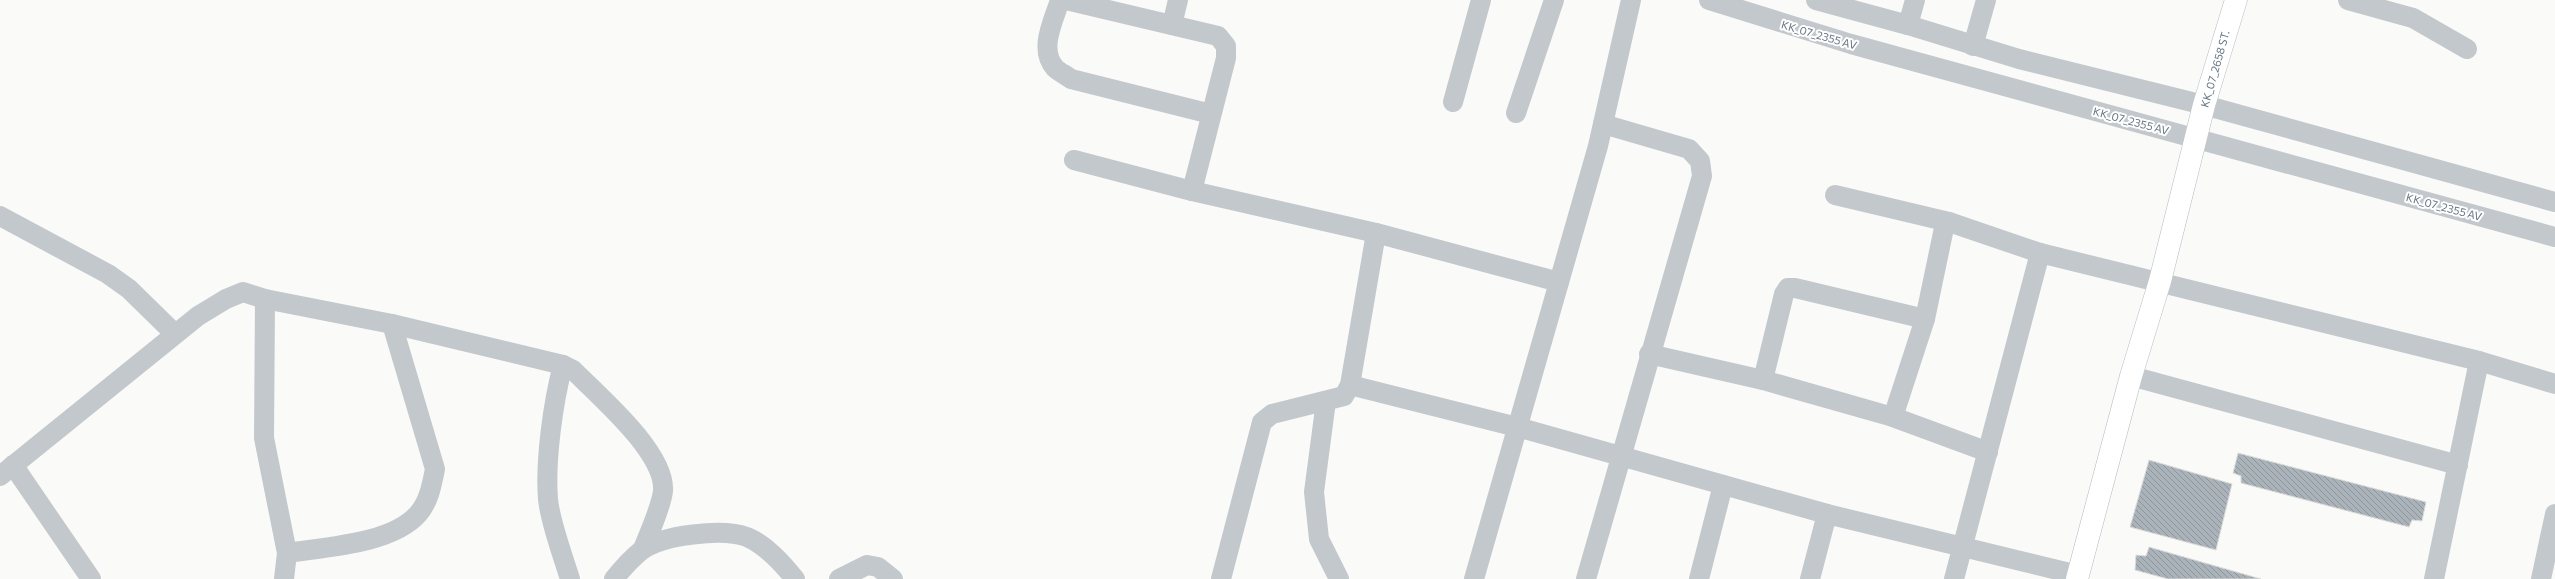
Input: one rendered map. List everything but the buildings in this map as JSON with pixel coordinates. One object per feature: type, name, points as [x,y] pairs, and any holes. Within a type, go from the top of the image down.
[{"type":"street","points":[[1060,0],[1048,37],[1048,51],[1055,67],[1071,78],[1211,114]]},
{"type":"street","points":[[1066,0],[1218,36],[1226,46],[1226,58],[1192,190]]},
{"type":"street","points":[[1172,25],[1178,0]]},
{"type":"street","points":[[1453,102],[1482,0]]},
{"type":"street","points":[[1516,113],[1554,0]]},
{"type":"street","points":[[1474,579],[1603,124],[1631,0]]},
{"type":"street","points":[[1816,0],[1847,4],[1973,46],[2204,105],[2555,202]]},
{"type":"street","points":[[1908,25],[1915,0]]},
{"type":"street","points":[[1973,46],[1986,0]]},
{"type":"street","name":"KK_07_2658 ST.","points":[[2077,577],[2131,376],[2160,281],[2204,105],[2236,0]]},
{"type":"street","points":[[2348,0],[2413,18],[2467,49]]},
{"type":"street","name":"KK_07_2355 AV","points":[[1714,1],[1851,44],[2555,237]]},
{"type":"street","points":[[1586,579],[1649,354],[1702,176],[1700,161],[1689,149],[1603,124]]},
{"type":"street","points":[[1074,160],[1192,190],[1376,233],[1559,282]]},
{"type":"street","points":[[1835,195],[1949,222],[2040,253],[2160,281],[2480,361],[2555,384]]},
{"type":"street","points":[[0,216],[108,274],[129,289],[175,334]]},
{"type":"street","points":[[1893,417],[1925,320],[1944,228],[1949,222]]},
{"type":"street","points":[[1221,579],[1262,422],[1272,414],[1344,396],[1350,385],[1376,233]]},
{"type":"street","points":[[1954,579],[1964,546],[2040,253]]},
{"type":"street","points":[[1763,380],[1784,294],[1788,288],[1795,288],[1925,320]]},
{"type":"street","points":[[86,576],[6,470],[175,334],[226,298],[243,292],[265,299],[392,324],[563,365],[573,370],[638,438],[658,464],[662,478],[663,492],[643,549],[614,579]]},
{"type":"street","points":[[265,299],[264,438],[288,554],[284,579]]},
{"type":"street","points":[[288,554],[371,540],[406,525],[418,514],[430,491],[435,469],[392,324]]},
{"type":"street","points":[[1649,354],[1763,380],[1893,417],[1988,452]]},
{"type":"street","points":[[2434,579],[2480,361]]},
{"type":"street","points":[[563,365],[558,386],[548,467],[548,500],[570,579]]},
{"type":"street","points":[[2131,376],[2458,465]]},
{"type":"street","points":[[1350,385],[1517,427],[1620,458],[1827,514],[1964,546],[2077,577]]},
{"type":"street","points":[[1326,401],[1314,492],[1319,539],[1339,579]]},
{"type":"street","points":[[1699,579],[1724,485]]},
{"type":"street","points":[[1810,579],[1827,514]]},
{"type":"street","points":[[2541,579],[2555,514]]},
{"type":"street","points":[[643,549],[674,538],[715,532],[747,538],[779,559],[795,579]]},
{"type":"street","points":[[839,579],[867,565],[878,567],[893,579]]}]
